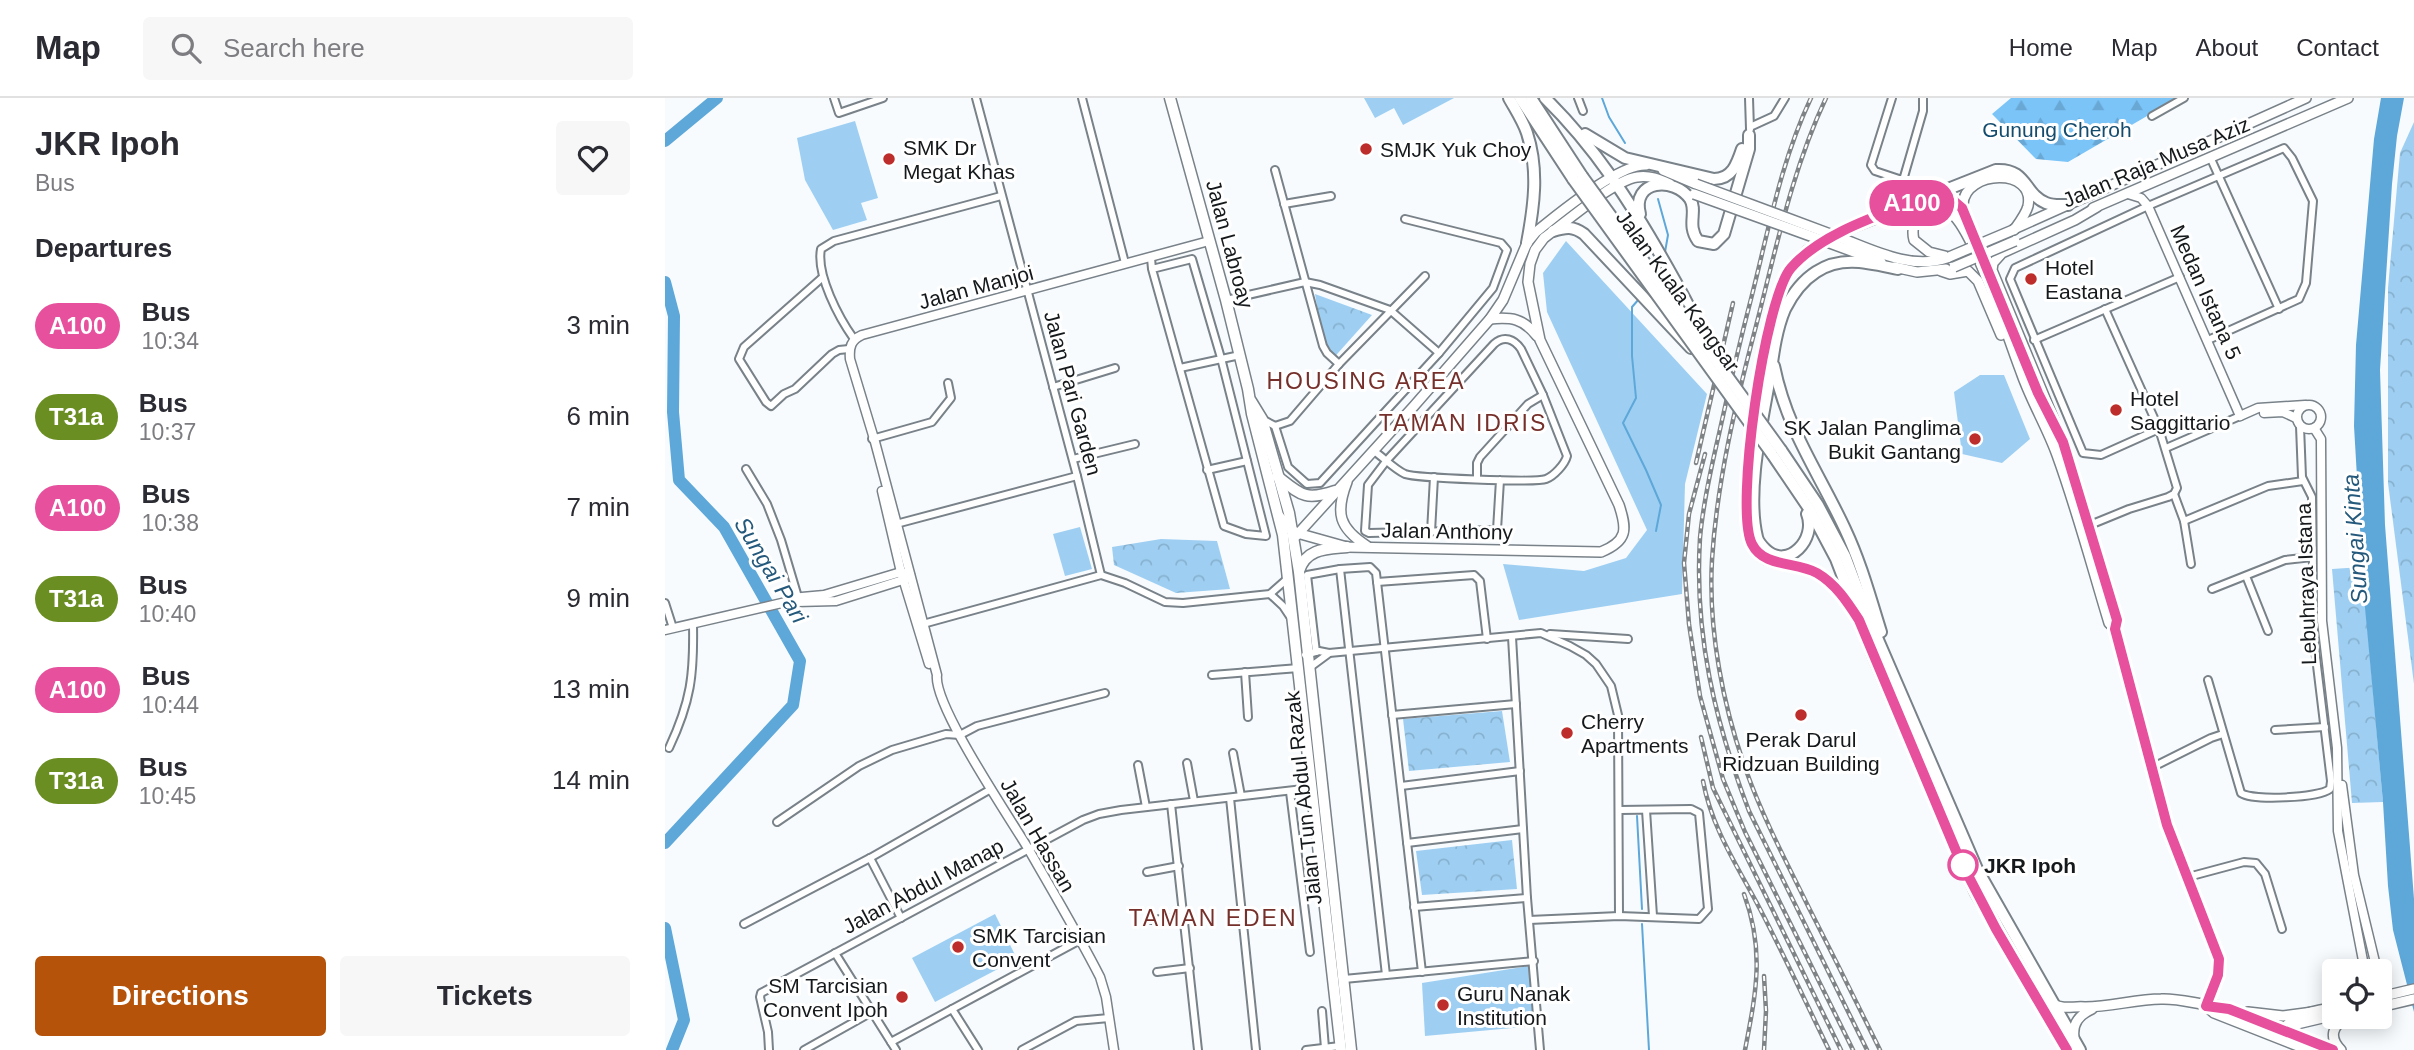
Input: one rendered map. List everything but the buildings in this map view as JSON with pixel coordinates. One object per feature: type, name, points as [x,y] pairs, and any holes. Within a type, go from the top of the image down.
[{"type":"highway","points":[[1509,98],[1527,131],[1535,173],[1535,202],[1527,243]]},
{"type":"highway","name":"Jalan Kuala Kangsar","points":[[1520,98],[1573,179],[1703,359],[1818,505],[1839,545],[1864,620]]},
{"type":"highway","name":"Jalan Kuala Kangsar","points":[[1531,98],[1582,176],[1704,344],[1777,452],[1836,559],[1864,620]]},
{"type":"highway","points":[[1545,98],[1588,143],[1615,180],[1642,222],[1696,320],[1704,344]]},
{"type":"highway","points":[[1569,122],[1609,151],[1645,164],[1671,167],[1714,179],[1722,179],[1734,169],[1750,131]]},
{"type":"highway","points":[[1642,222],[1639,200],[1645,190],[1656,185],[1675,186],[1691,201],[1691,226],[1697,241],[1714,244],[1720,240],[1750,143],[1750,131]]},
{"type":"highway","points":[[1852,227],[1989,172],[2003,170],[2022,178],[2042,201],[2052,205],[2068,205]]},
{"type":"highway","points":[[1936,193],[1948,196],[1962,208]]},
{"type":"highway","points":[[1553,231],[1565,227],[1576,228],[1584,234],[1703,359]]},
{"type":"highway","points":[[1808,251],[1788,271],[1769,325],[1747,478],[1748,533],[1751,543],[1762,556],[1774,562],[1803,567],[1828,581],[1864,620],[1893,671]]},
{"type":"highway","points":[[1792,483],[1811,523],[1809,534],[1797,551],[1787,555],[1770,554],[1759,542],[1754,514],[1755,467],[1773,358],[1784,311],[1792,296],[1816,272],[1830,265],[1857,260],[1898,269]]},
{"type":"highway","points":[[1773,358],[1780,393],[1791,426],[1842,522],[1867,582],[1893,671],[1969,853],[2074,1047]]},
{"type":"highway","points":[[1864,620],[1959,858],[1993,924],[2074,1047]]},
{"type":"main road","name":"Jalan Labroay","points":[[1171,98],[1251,401]]},
{"type":"main road","name":"Jalan Raja Musa Aziz","points":[[1830,238],[1913,262],[1934,262],[2013,230],[2307,98]]},
{"type":"main road","name":"Jalan Raja Musa Aziz","points":[[1941,271],[2211,159],[2348,98]]},
{"type":"main road","points":[[1540,340],[1528,282],[1535,250],[1544,238],[1627,168],[1645,164],[1695,189],[1830,238],[1898,269],[1917,272],[1941,271],[1950,274],[1968,271],[1978,281],[2022,377],[2085,527]]},
{"type":"main road","points":[[1279,516],[1293,535],[1374,451],[1490,319],[1503,300],[1527,243],[1550,220],[1615,180],[1646,176],[1675,186],[1695,189]]},
{"type":"main road","points":[[2013,230],[2028,209],[2028,198],[2021,184],[2011,178],[1994,177],[1975,185],[1965,195],[1962,208],[2038,393],[2063,442]]},
{"type":"main road","points":[[1949,257],[1929,252],[1914,240],[1912,226],[1923,210],[1937,206],[1945,209],[1961,224],[1980,262],[2022,377]]},
{"type":"main road","points":[[2097,206],[2002,253],[1993,263],[1992,270],[2063,442],[2109,623],[2115,629],[2167,825],[2219,959],[2218,975],[2206,1006]]},
{"type":"main road","points":[[1490,319],[1516,319],[1528,325],[1540,340]]},
{"type":"main road","name":"Jalan Anthony","points":[[1293,535],[1347,547],[1601,552],[1612,548],[1620,541],[1625,524],[1619,505],[1540,340]]},
{"type":"main road","name":"Jalan Tun Abdul Razak","points":[[1251,401],[1262,419],[1289,513],[1299,572],[1312,788],[1344,1049]]},
{"type":"main road","name":"Jalan Tun Abdul Razak","points":[[1251,401],[1252,414],[1279,516],[1294,623],[1306,660],[1344,979],[1344,1049]]},
{"type":"main road","points":[[1277,475],[1296,491],[1308,496],[1317,497],[1335,491]]},
{"type":"main road","points":[[1348,479],[1340,505],[1342,523],[1354,538],[1369,547]]},
{"type":"main road","name":"Jalan Tun Abdul Razak","points":[[1288,578],[1293,535]]},
{"type":"main road","points":[[1299,572],[1302,562],[1312,553],[1347,547]]},
{"type":"main road","points":[[1316,737],[1318,776],[1312,788],[1319,795],[1324,812]]},
{"type":"main road","points":[[2392,997],[2414,989]]},
{"type":"main road","points":[[2053,1004],[2064,1008],[2094,1008],[2158,999],[2182,1000],[2206,1006],[2283,1016],[2322,1010]]},
{"type":"main road","points":[[2392,1000],[2414,999]]},
{"type":"main road","points":[[2206,1006],[2214,1013],[2333,1050]]},
{"type":"main road","points":[[2074,1047],[2073,1031],[2077,1019],[2094,1008]]},
{"type":"main road","points":[[2229,1009],[2308,1050]]},
{"type":"main road","points":[[2285,1036],[2291,1020],[2313,1012]]},
{"type":"main road","points":[[2285,1036],[2301,1023],[2322,1018]]},
{"type":"main road","points":[[2335,1029],[2333,1041],[2340,1050]]},
{"type":"street","points":[[834,98],[839,113],[883,98]]},
{"type":"street","name":"Jalan Pari Garden","points":[[976,98],[1073,459],[1101,575]]},
{"type":"street","points":[[1081,98],[1125,264]]},
{"type":"street","points":[[1578,98],[1583,111]]},
{"type":"street","points":[[1749,98],[1750,131]]},
{"type":"street","points":[[1750,131],[1774,116],[1785,98]]},
{"type":"street","points":[[1892,98],[1871,165],[1875,170],[1902,180]]},
{"type":"street","points":[[1902,207],[1899,194],[1923,111],[1923,98]]},
{"type":"street","points":[[2152,116],[2184,98]]},
{"type":"street","points":[[2159,429],[2101,455],[2083,453],[2010,279],[2015,268],[2148,206],[2284,148],[2292,158],[2313,201],[2306,283],[2299,299],[2208,340]]},
{"type":"street","points":[[2211,159],[2279,309]]},
{"type":"street","points":[[1275,170],[1325,350],[1339,364]]},
{"type":"street","name":"Medan Istana 5","points":[[2127,194],[2141,198],[2148,206],[2240,416]]},
{"type":"street","points":[[903,582],[872,439],[849,359],[849,349],[854,339],[844,326],[823,277],[819,261],[821,249],[834,241],[1001,196]]},
{"type":"street","points":[[1284,204],[1331,196]]},
{"type":"street","points":[[1262,419],[1275,426],[1288,467],[1307,484],[1320,483],[1439,353],[1493,288],[1507,250],[1501,243],[1405,219]]},
{"type":"street","name":"Jalan Manjoi","points":[[854,339],[1209,241]]},
{"type":"street","points":[[1151,258],[1152,269],[1224,526],[1246,534],[1266,536],[1221,358],[1192,259],[1152,269]]},
{"type":"street","points":[[1275,426],[1290,421],[1389,310],[1425,276]]},
{"type":"street","points":[[823,277],[744,347],[739,359],[771,406],[784,394],[795,389],[832,354],[849,349]]},
{"type":"street","points":[[2034,340],[2180,277]]},
{"type":"street","points":[[1226,300],[1305,282],[1320,285],[1389,310],[1439,353]]},
{"type":"street","points":[[2105,309],[2166,448],[2177,485],[2174,494],[2184,521],[2191,564]]},
{"type":"street","points":[[1374,451],[1387,460],[1405,474],[1500,480],[1546,479],[1566,460],[1566,450],[1521,349],[1510,339],[1497,341],[1387,460],[1366,488],[1364,527],[1369,533],[1496,530],[1500,480]]},
{"type":"street","points":[[1181,368],[1240,355]]},
{"type":"street","points":[[1460,355],[1474,366]]},
{"type":"street","points":[[1053,387],[1115,368]]},
{"type":"street","points":[[872,439],[932,422],[951,398],[947,383]]},
{"type":"street","points":[[1401,395],[1414,406]]},
{"type":"street","points":[[1477,479],[1477,463],[1480,457],[1528,404],[1543,395]]},
{"type":"street","points":[[2166,448],[2257,408],[2306,405],[2317,408],[2321,419],[2314,428],[2307,429],[2283,412],[2240,416]]},
{"type":"street","points":[[2208,680],[2237,785],[2244,796],[2254,798],[2319,794],[2327,791],[2332,782],[2314,641],[2312,497],[2303,481],[2298,422],[2298,411],[2306,405]]},
{"type":"street","name":"Lebuhraya Istana","points":[[2321,419],[2325,440],[2321,461]]},
{"type":"street","name":"Lebuhraya Istana","points":[[2314,428],[2321,439],[2322,621],[2337,748],[2339,787],[2336,806],[2339,840],[2364,959]]},
{"type":"street","points":[[872,439],[910,575]]},
{"type":"street","points":[[1073,459],[1135,444]]},
{"type":"street","points":[[1207,470],[1247,461]]},
{"type":"street","points":[[746,469],[767,504],[798,597]]},
{"type":"street","points":[[896,524],[1077,476]]},
{"type":"street","points":[[1431,532],[1434,477]]},
{"type":"street","points":[[2184,521],[2268,486],[2303,481]]},
{"type":"street","points":[[2085,527],[2174,494]]},
{"type":"street","points":[[2212,589],[2285,560],[2312,557]]},
{"type":"street","points":[[1306,660],[1307,575],[1340,569],[1370,568],[1376,573],[1422,972]]},
{"type":"street","points":[[1340,569],[1386,975]]},
{"type":"street","points":[[665,603],[669,629],[798,597],[824,595],[901,572],[910,575]]},
{"type":"street","points":[[786,601],[836,600],[903,582],[910,575]]},
{"type":"street","name":"Jalan Hassan","points":[[910,575],[920,626]]},
{"type":"street","points":[[920,626],[1101,575],[1165,601],[1183,603],[1270,594],[1288,578]]},
{"type":"street","points":[[1377,582],[1474,575],[1480,581],[1487,639]]},
{"type":"street","points":[[2246,576],[2267,631]]},
{"type":"street","name":"Jalan Hassan","points":[[903,582],[936,680],[960,735],[1100,976],[1114,1050]]},
{"type":"street","points":[[1270,594],[1283,606],[1294,623]]},
{"type":"street","points":[[669,748],[689,700],[694,661],[693,624]]},
{"type":"street","points":[[1541,633],[1586,655],[1611,686],[1618,715],[1619,916]]},
{"type":"street","points":[[1212,675],[1245,672],[1329,653],[1541,633],[1628,639]]},
{"type":"street","points":[[1512,637],[1527,898],[1540,1050]]},
{"type":"street","points":[[1306,660],[1318,659],[1329,653]]},
{"type":"street","points":[[1245,672],[1248,717]]},
{"type":"street","points":[[777,822],[859,766],[892,750],[946,734],[960,735],[977,726],[1104,693]]},
{"type":"street","points":[[1392,715],[1516,704]]},
{"type":"street","points":[[2274,730],[2325,727]]},
{"type":"street","points":[[2151,768],[2223,734]]},
{"type":"street","name":"Lebuhraya Istana","points":[[2337,748],[2353,867],[2374,959]]},
{"type":"street","points":[[1233,753],[1241,796]]},
{"type":"street","points":[[1187,763],[1194,801]]},
{"type":"street","points":[[1138,765],[1146,807]]},
{"type":"street","points":[[1401,786],[1520,771]]},
{"type":"street","name":"Jalan Abdul Manap","points":[[769,1050],[761,993],[1083,820],[1099,814],[1146,807],[1312,788]]},
{"type":"street","points":[[744,924],[870,858],[991,789]]},
{"type":"street","points":[[1290,792],[1310,952]]},
{"type":"street","points":[[1230,798],[1256,1050]]},
{"type":"street","points":[[1171,804],[1198,1050]]},
{"type":"street","points":[[2339,840],[2343,831],[2343,804]]},
{"type":"street","points":[[1529,920],[1619,916],[1699,919],[1708,909],[1699,813],[1692,809],[1620,810]]},
{"type":"street","points":[[1646,810],[1653,916]]},
{"type":"street","points":[[1407,843],[1523,829]]},
{"type":"street","points":[[870,858],[901,918]]},
{"type":"street","points":[[2188,877],[2244,863],[2256,863],[2265,874],[2282,929]]},
{"type":"street","points":[[1147,872],[1179,866]]},
{"type":"street","points":[[1415,907],[1527,898]]},
{"type":"street","points":[[1151,920],[1184,917]]},
{"type":"street","points":[[2366,930],[2368,959]]},
{"type":"street","points":[[891,1042],[1080,940]]},
{"type":"street","points":[[835,953],[896,1050]]},
{"type":"street","points":[[1344,979],[1534,961]]},
{"type":"street","points":[[1157,972],[1189,968]]},
{"type":"street","points":[[953,1009],[978,1050]]},
{"type":"street","points":[[1322,1011],[1325,1048]]},
{"type":"street","points":[[804,1050],[872,1012]]},
{"type":"street","points":[[1022,1050],[1032,1048],[1076,1021],[1109,1018]]},
{"type":"street","points":[[1306,1050],[1344,1049]]},
{"type":"green space","points":[[1364,98],[1454,98],[1403,125],[1394,108],[1375,118]]},
{"type":"green space","name":"Gunung Cheroh","points":[[2011,98],[2178,98],[2068,162],[2036,159],[1992,114]]},
{"type":"green space","points":[[855,121],[878,198],[861,203],[867,220],[833,230],[805,180],[797,138]]},
{"type":"green space","points":[[2414,122],[2414,684],[2388,483],[2388,288],[2400,153]]},
{"type":"green space","points":[[1566,241],[1707,394],[1685,484],[1682,594],[1519,620],[1503,564],[1584,571],[1626,558],[1647,530],[1547,312],[1543,273]]},
{"type":"green space","points":[[1315,294],[1372,315],[1330,362],[1324,349]]},
{"type":"green space","points":[[1980,375],[2004,375],[2030,439],[2002,463],[1962,454],[1954,392]]},
{"type":"green space","points":[[1080,527],[1092,569],[1065,576],[1053,534]]},
{"type":"green space","points":[[1161,539],[1217,541],[1230,589],[1176,593],[1114,565],[1112,547]]},
{"type":"green space","points":[[2362,567],[2383,802],[2352,803],[2332,569]]},
{"type":"green space","points":[[1502,711],[1510,762],[1409,771],[1403,719]]},
{"type":"green space","points":[[1512,840],[1517,889],[1422,895],[1416,851]]},
{"type":"green space","points":[[995,914],[1017,959],[935,1002],[912,958]]},
{"type":"green space","points":[[1529,966],[1533,1026],[1425,1036],[1422,983]]},
{"type":"shaded area","name":"Sungai Kinta","points":[[2381,98],[2404,98],[2392,184],[2380,370],[2385,525],[2414,899],[2414,1012],[2393,930],[2388,886],[2364,597],[2354,426],[2356,345],[2374,139]]},
{"type":"waterway","name":"Sungai Pari","points":[[665,141],[717,98]]},
{"type":"waterway","points":[[1602,98],[1609,117],[1625,143]]},
{"type":"waterway","points":[[1658,199],[1668,235],[1665,252]]},
{"type":"waterway","name":"Sungai Pari","points":[[665,282],[674,316],[673,412],[679,480],[724,527],[800,661],[793,705],[665,843]]},
{"type":"waterway","points":[[1639,299],[1632,307],[1632,356],[1636,398],[1623,423],[1661,505],[1656,531]]},
{"type":"waterway","points":[[1637,816],[1642,909]]},
{"type":"waterway","points":[[1642,924],[1649,1050]]},
{"type":"waterway","name":"Sungai Pari","points":[[665,928],[684,1020],[672,1050]]},
{"type":"tunnel","points":[[1808,251],[1852,227]]},
{"type":"railway","points":[[1811,98],[1777,195],[1710,473],[1700,538],[1700,609],[1709,678],[1717,711],[1749,811],[1867,1050]]},
{"type":"railway","points":[[1826,98],[1814,125],[1786,210],[1735,413],[1715,530],[1712,614],[1724,695],[1738,748],[1754,790],[1768,825],[1880,1050]]},
{"type":"railway","points":[[1696,463],[1733,303]]},
{"type":"railway","points":[[1705,454],[1689,514],[1684,563],[1689,624],[1700,696],[1723,779],[1745,832],[1853,1050]]},
{"type":"railway","points":[[1701,737],[1713,788],[1841,1050]]},
{"type":"railway","points":[[1703,781],[1719,832],[1769,926],[1829,1050]]},
{"type":"railway","points":[[1744,894],[1755,934],[1757,972],[1745,1050]]},
{"type":"railway","points":[[1764,976],[1764,1050]]},
{"type":"bus line","name":"A100","points":[[2067,1050],[1996,929],[1959,858],[1859,620],[1828,581],[1803,567],[1768,560],[1756,551],[1748,533],[1747,478],[1757,394],[1769,325],[1788,271],[1808,251],[1852,227],[1936,193],[1948,196],[1962,208],[2038,393],[2067,452],[2117,620],[2115,629],[2159,800],[2219,959],[2218,975],[2206,1006],[2221,1006],[2333,1050]]},
{"type":"place","name":"SMJK Yuk Choy","points":[[1366,149]]},
{"type":"place","name":"SMK Dr Megat Khas","points":[[889,159]]},
{"type":"place","name":"Hotel Eastana","points":[[2031,279]]},
{"type":"place","name":"Hotel Saggittario","points":[[2116,410]]},
{"type":"place","name":"SK Jalan Panglima Bukit Gantang","points":[[1975,439]]},
{"type":"place","name":"Perak Darul Ridzuan Building","points":[[1801,715]]},
{"type":"place","name":"Cherry Apartments","points":[[1567,733]]},
{"type":"place","name":"JKR Ipoh","points":[[1963,865]]},
{"type":"place","name":"SMK Tarcisian Convent","points":[[958,947]]},
{"type":"place","name":"SM Tarcisian Convent Ipoh","points":[[902,997]]},
{"type":"place","name":"Guru Nanak Institution","points":[[1443,1005]]},
{"type":"district","name":"HOUSING AREA","points":[[1366,381]]},
{"type":"district","name":"TAMAN IDRIS","points":[[1463,423]]},
{"type":"district","name":"TAMAN EDEN","points":[[1213,918]]}]
